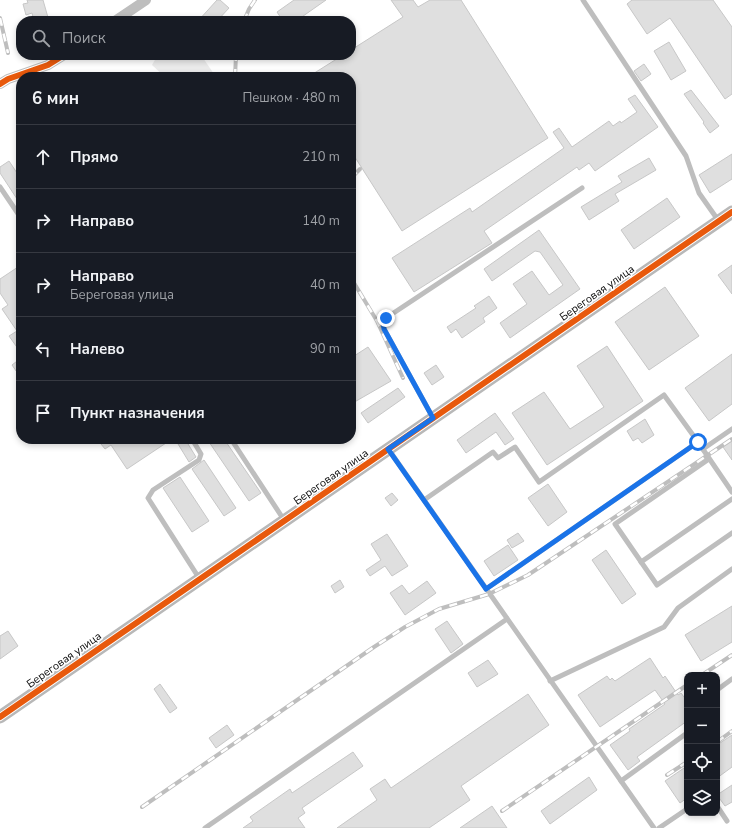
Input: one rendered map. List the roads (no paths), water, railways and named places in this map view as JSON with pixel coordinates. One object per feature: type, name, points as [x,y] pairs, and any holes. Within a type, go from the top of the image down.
[{"type":"street","points":[[122,16],[146,0]]},
{"type":"street","points":[[28,72],[48,65],[56,60]]},
{"type":"street","points":[[0,84],[16,76]]},
{"type":"street","name":"Береговая улица","points":[[0,717],[732,212]]},
{"type":"lane","points":[[583,0],[686,156],[699,193],[719,221]]},
{"type":"lane","points":[[0,187],[16,211]]},
{"type":"lane","points":[[433,418],[384,329],[383,322],[582,188]]},
{"type":"lane","points":[[424,500],[493,452],[498,458],[515,447],[539,482],[664,395],[732,492]]},
{"type":"lane","points":[[703,449],[732,429]]},
{"type":"lane","points":[[486,589],[698,442]]},
{"type":"lane","points":[[195,444],[201,454],[199,460],[154,490],[148,498],[200,579]]},
{"type":"lane","points":[[235,444],[284,521]]},
{"type":"lane","points":[[388,449],[654,828]]},
{"type":"lane","points":[[709,459],[615,524],[657,584],[732,533]]},
{"type":"lane","points":[[642,562],[732,499]]},
{"type":"lane","points":[[550,681],[664,626],[678,608],[732,569]]},
{"type":"lane","points":[[205,828],[508,619]]},
{"type":"lane","points":[[720,688],[732,679]]},
{"type":"lane","points":[[621,781],[684,735]]},
{"type":"lane","points":[[720,810],[727,821]]},
{"type":"lane","points":[[659,828],[684,811]]},
{"type":"railway","points":[[246,16],[255,0]]},
{"type":"railway","points":[[0,18],[8,53]]},
{"type":"railway","points":[[235,72],[236,60]]},
{"type":"railway","points":[[356,173],[360,169]]},
{"type":"railway","points":[[356,286],[377,321],[403,378]]},
{"type":"railway","points":[[142,807],[405,627],[439,609],[489,594],[528,575],[732,439]]},
{"type":"railway","points":[[706,672],[732,655]]},
{"type":"railway","points":[[502,811],[684,687]]},
{"type":"railway","points":[[720,740],[732,731]]},
{"type":"railway","points":[[667,775],[684,764]]}]
